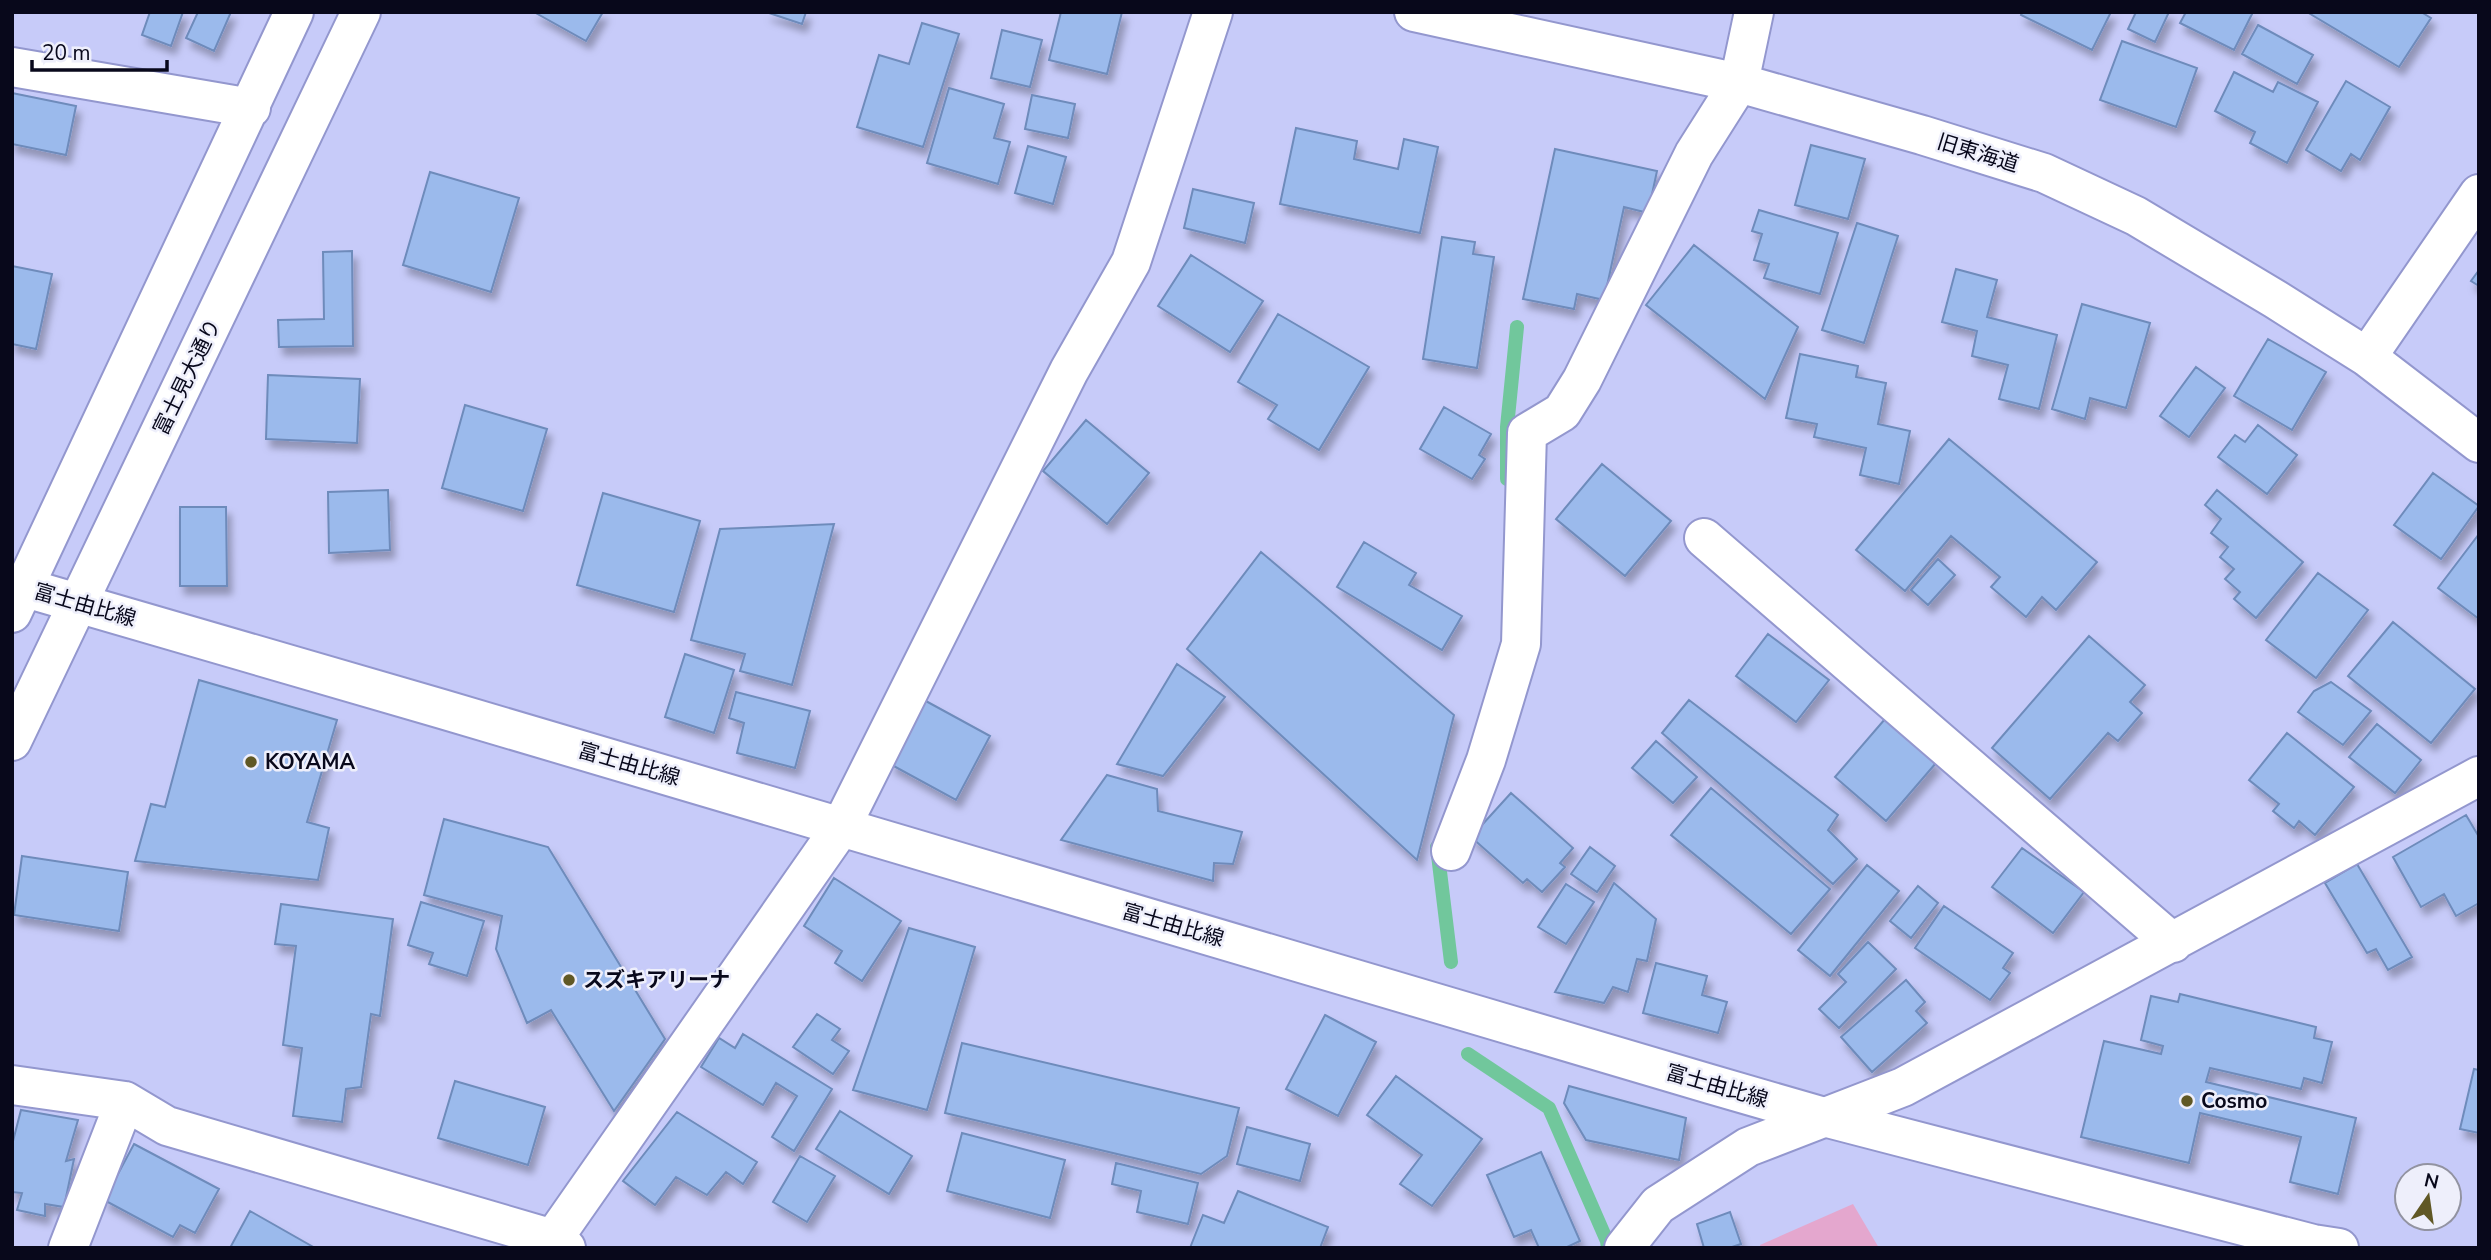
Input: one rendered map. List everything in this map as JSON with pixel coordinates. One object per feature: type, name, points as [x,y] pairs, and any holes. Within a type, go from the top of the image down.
[{"type":"street","points":[[16,595],[251,108],[294,12]]},
{"type":"street","name":"富士見大通り","points":[[12,741],[334,74],[361,12]]},
{"type":"street","points":[[12,1085],[125,1101],[167,1126],[560,1244],[841,827],[1069,371],[1131,262],[1213,12]]},
{"type":"street","name":"旧東海道","points":[[1414,12],[1739,83],[2044,173],[2136,216],[2367,357],[2479,443]]},
{"type":"street","points":[[1451,850],[1486,760],[1521,644],[1527,433],[1562,412],[1582,380],[1694,154],[1739,83],[1755,12]]},
{"type":"street","points":[[12,67],[251,108]]},
{"type":"street","points":[[2367,357],[2479,194]]},
{"type":"street","points":[[1704,538],[2173,943]]},
{"type":"street","name":"富士由比線","points":[[16,595],[78,603],[1824,1117],[2313,1244],[2339,1248]]},
{"type":"street","points":[[1626,1245],[1658,1205],[1748,1147],[1903,1087],[2479,776]]},
{"type":"street","points":[[68,1248],[125,1101]]},
{"type":"shaded area","points":[[1853,1204],[1879,1248],[1761,1248],[1760,1245]]},
{"type":"building","points":[[150,12],[183,12],[171,46],[142,35]]},
{"type":"building","points":[[198,12],[231,12],[214,51],[186,38]]},
{"type":"building","points":[[534,12],[603,12],[586,41]]},
{"type":"building","points":[[766,12],[806,12],[802,24]]},
{"type":"building","points":[[1061,12],[1122,12],[1107,74],[1049,60]]},
{"type":"building","points":[[2022,12],[2111,12],[2092,50],[2021,15]]},
{"type":"building","points":[[2136,12],[2169,12],[2155,42],[2128,29]]},
{"type":"building","points":[[2186,12],[2252,14],[2234,50],[2180,23]]},
{"type":"building","points":[[2307,12],[2421,12],[2431,18],[2399,67]]},
{"type":"building","points":[[922,23],[959,34],[923,147],[857,127],[879,55],[909,64]]},
{"type":"building","points":[[2258,25],[2313,55],[2297,84],[2242,54]]},
{"type":"building","points":[[1002,30],[1042,40],[1030,87],[991,78]]},
{"type":"building","points":[[2122,41],[2197,68],[2176,127],[2100,100]]},
{"type":"building","points":[[2234,72],[2273,92],[2278,82],[2318,102],[2287,163],[2250,143],[2255,132],[2215,111]]},
{"type":"building","points":[[2346,81],[2390,107],[2360,160],[2351,154],[2341,171],[2306,150]]},
{"type":"building","points":[[949,88],[1004,104],[994,138],[1010,142],[998,184],[927,163]]},
{"type":"building","points":[[12,93],[76,106],[66,155],[12,144]]},
{"type":"building","points":[[1032,95],[1075,104],[1068,138],[1025,129]]},
{"type":"building","points":[[1296,128],[1357,141],[1354,159],[1398,169],[1404,139],[1438,147],[1420,233],[1280,204]]},
{"type":"building","points":[[1811,145],[1865,159],[1848,219],[1795,205]]},
{"type":"building","points":[[1028,146],[1066,157],[1053,204],[1015,193]]},
{"type":"building","points":[[1555,149],[1657,171],[1648,213],[1624,207],[1604,300],[1577,294],[1574,309],[1523,299]]},
{"type":"building","points":[[430,172],[519,198],[491,292],[403,265]]},
{"type":"building","points":[[1193,189],[1254,203],[1245,243],[1184,228]]},
{"type":"building","points":[[1759,210],[1838,233],[1820,294],[1764,278],[1769,264],[1754,260],[1762,234],[1752,231]]},
{"type":"building","points":[[1857,223],[1898,236],[1864,343],[1822,330]]},
{"type":"building","points":[[1442,237],[1475,242],[1473,254],[1494,257],[1477,368],[1423,359]]},
{"type":"building","points":[[1694,245],[1798,327],[1765,399],[1646,305]]},
{"type":"building","points":[[352,251],[353,346],[279,347],[278,320],[324,319],[323,252]]},
{"type":"building","points":[[1191,255],[1263,301],[1230,352],[1158,306]]},
{"type":"building","points":[[12,266],[52,274],[36,349],[12,344]]},
{"type":"building","points":[[1956,269],[1997,280],[1987,317],[2057,335],[2039,409],[1999,399],[2008,365],[1972,356],[1977,331],[1942,322]]},
{"type":"building","points":[[2479,270],[2479,286],[2471,281]]},
{"type":"building","points":[[2082,304],[2150,323],[2126,408],[2090,398],[2085,419],[2052,409]]},
{"type":"building","points":[[1278,314],[1369,367],[1319,450],[1268,419],[1277,405],[1238,382]]},
{"type":"building","points":[[2268,339],[2326,372],[2292,430],[2234,396]]},
{"type":"building","points":[[1800,354],[1858,366],[1856,377],[1886,383],[1878,424],[1910,431],[1899,484],[1860,475],[1866,448],[1814,437],[1817,424],[1786,418]]},
{"type":"building","points":[[2196,367],[2225,388],[2189,437],[2160,416]]},
{"type":"building","points":[[268,375],[360,379],[357,443],[266,439]]},
{"type":"building","points":[[465,405],[547,429],[523,511],[442,488]]},
{"type":"building","points":[[1444,407],[1491,434],[1479,455],[1485,459],[1472,479],[1420,449]]},
{"type":"building","points":[[1086,420],[1149,473],[1107,524],[1043,471]]},
{"type":"building","points":[[2258,425],[2297,455],[2267,494],[2218,457],[2235,435],[2245,442]]},
{"type":"building","points":[[1949,439],[2097,562],[2056,610],[2042,597],[2026,617],[1991,587],[2000,577],[1951,536],[1905,591],[1856,550]]},
{"type":"building","points":[[1602,464],[1671,521],[1625,576],[1556,519]]},
{"type":"building","points":[[2433,473],[2479,506],[2441,559],[2394,525]]},
{"type":"building","points":[[388,490],[390,550],[329,553],[328,492]]},
{"type":"building","points":[[2217,490],[2303,562],[2256,618],[2234,599],[2240,592],[2225,579],[2234,569],[2220,557],[2228,547],[2211,533],[2221,519],[2205,505]]},
{"type":"building","points":[[603,493],[700,521],[674,612],[577,585]]},
{"type":"building","points":[[180,507],[226,507],[227,586],[180,586]]},
{"type":"building","points":[[834,524],[792,685],[740,671],[745,654],[691,640],[720,529]]},
{"type":"building","points":[[2479,534],[2479,619],[2438,588]]},
{"type":"building","points":[[1364,542],[1416,573],[1409,585],[1462,616],[1442,650],[1337,587]]},
{"type":"building","points":[[1261,552],[1454,715],[1417,860],[1187,649]]},
{"type":"building","points":[[1938,559],[1955,575],[1928,605],[1911,590]]},
{"type":"building","points":[[2318,573],[2368,610],[2316,678],[2266,640]]},
{"type":"building","points":[[2393,622],[2475,689],[2431,743],[2348,676]]},
{"type":"building","points":[[1768,634],[1829,680],[1796,722],[1736,676]]},
{"type":"building","points":[[2089,636],[2145,685],[2130,702],[2142,713],[2118,741],[2108,733],[2050,799],[1992,748]]},
{"type":"building","points":[[685,654],[734,670],[714,733],[665,717]]},
{"type":"building","points":[[1177,664],[1225,697],[1163,776],[1117,764]]},
{"type":"building","name":"KOYAMA","points":[[199,680],[337,720],[307,822],[329,828],[318,880],[135,861],[151,804],[165,807]]},
{"type":"building","points":[[2331,682],[2371,711],[2343,745],[2298,712],[2314,691]]},
{"type":"building","points":[[736,692],[810,711],[795,768],[737,753],[744,723],[729,718]]},
{"type":"building","points":[[924,700],[990,736],[956,800],[890,764]]},
{"type":"building","points":[[1689,700],[1838,815],[1828,830],[1857,859],[1833,884],[1662,733]]},
{"type":"building","points":[[1885,719],[1936,763],[1886,821],[1835,777]]},
{"type":"building","points":[[2377,724],[2421,760],[2395,793],[2349,757]]},
{"type":"building","points":[[2287,733],[2354,787],[2315,835],[2299,821],[2294,828],[2273,811],[2279,804],[2249,780]]},
{"type":"building","points":[[1656,741],[1697,777],[1673,803],[1632,768]]},
{"type":"building","points":[[1107,775],[1157,789],[1158,811],[1242,832],[1233,864],[1214,863],[1213,881],[1061,840]]},
{"type":"building","points":[[1711,788],[1830,889],[1791,934],[1671,835]]},
{"type":"building","points":[[1511,793],[1573,848],[1560,863],[1565,867],[1542,892],[1527,879],[1523,883],[1471,837]]},
{"type":"building","points":[[2466,815],[2479,837],[2479,903],[2456,916],[2444,894],[2421,907],[2393,857]]},
{"type":"building","name":"スズキアリーナ","points":[[444,819],[548,847],[665,1039],[614,1111],[551,1010],[527,1023],[496,949],[502,916],[424,895]]},
{"type":"building","points":[[1590,847],[1615,866],[1597,892],[1571,874]]},
{"type":"building","points":[[2022,848],[2084,892],[2053,933],[1992,887]]},
{"type":"building","points":[[22,856],[128,872],[119,931],[14,915]]},
{"type":"building","points":[[2357,864],[2412,957],[2388,970],[2376,949],[2367,953],[2325,883]]},
{"type":"building","points":[[1867,865],[1899,891],[1830,976],[1798,950]]},
{"type":"building","points":[[834,878],[901,921],[862,981],[835,963],[842,951],[804,926]]},
{"type":"building","points":[[1614,883],[1656,919],[1647,961],[1637,959],[1628,992],[1613,987],[1604,1003],[1555,992]]},
{"type":"building","points":[[1566,884],[1594,902],[1566,944],[1538,927]]},
{"type":"building","points":[[1918,886],[1938,903],[1911,938],[1890,921]]},
{"type":"building","points":[[421,902],[484,921],[467,976],[429,964],[433,953],[408,945]]},
{"type":"building","points":[[281,904],[393,919],[380,1016],[371,1014],[361,1087],[346,1089],[342,1122],[293,1116],[302,1048],[283,1045],[296,946],[275,944]]},
{"type":"building","points":[[1944,906],[2013,953],[2003,968],[2010,973],[1990,1000],[1915,948]]},
{"type":"building","points":[[909,928],[975,947],[927,1110],[853,1090]]},
{"type":"building","points":[[1868,942],[1896,969],[1839,1028],[1819,1009],[1846,982],[1838,974]]},
{"type":"building","points":[[1656,963],[1707,976],[1702,995],[1727,1002],[1718,1033],[1643,1013]]},
{"type":"building","points":[[1906,980],[1925,1002],[1916,1011],[1927,1023],[1872,1072],[1841,1037]]},
{"type":"building","name":"Cosmo","points":[[2180,994],[2316,1027],[2314,1038],[2332,1042],[2322,1083],[2304,1078],[2301,1089],[2210,1068],[2206,1082],[2356,1118],[2338,1194],[2290,1182],[2301,1137],[2200,1113],[2189,1163],[2081,1137],[2104,1041],[2161,1054],[2163,1046],[2141,1040],[2151,996],[2178,1002]]},
{"type":"building","points":[[817,1014],[840,1029],[832,1040],[849,1051],[833,1074],[793,1047]]},
{"type":"building","points":[[1325,1015],[1376,1042],[1338,1116],[1286,1089]]},
{"type":"building","points":[[743,1034],[832,1089],[794,1151],[772,1137],[797,1096],[776,1083],[763,1105],[701,1067],[719,1038],[735,1048]]},
{"type":"building","points":[[962,1043],[1239,1108],[1227,1156],[1201,1174],[945,1113]]},
{"type":"building","points":[[2474,1069],[2479,1070],[2479,1133],[2460,1129]]},
{"type":"building","points":[[1396,1076],[1482,1139],[1432,1206],[1400,1184],[1422,1155],[1367,1115]]},
{"type":"building","points":[[455,1081],[545,1107],[528,1165],[438,1138]]},
{"type":"building","points":[[1569,1086],[1686,1118],[1679,1160],[1586,1140],[1564,1103]]},
{"type":"building","points":[[21,1110],[78,1120],[66,1161],[74,1159],[64,1207],[45,1204],[45,1216],[17,1210],[22,1193],[12,1192],[12,1145]]},
{"type":"building","points":[[840,1111],[912,1156],[889,1194],[816,1149]]},
{"type":"building","points":[[677,1112],[757,1162],[743,1184],[726,1172],[707,1195],[676,1177],[655,1205],[623,1181]]},
{"type":"building","points":[[1247,1127],[1310,1144],[1300,1181],[1237,1164]]},
{"type":"building","points":[[962,1133],[1065,1160],[1050,1218],[947,1191]]},
{"type":"building","points":[[134,1144],[219,1189],[195,1233],[180,1225],[173,1237],[104,1200]]},
{"type":"building","points":[[1541,1152],[1580,1241],[1565,1248],[1539,1248],[1531,1230],[1514,1237],[1487,1175]]},
{"type":"building","points":[[800,1156],[835,1176],[807,1222],[773,1202]]},
{"type":"building","points":[[1116,1163],[1198,1183],[1188,1224],[1137,1212],[1141,1191],[1112,1184]]},
{"type":"building","points":[[1238,1191],[1328,1227],[1320,1248],[1190,1248],[1203,1215],[1224,1223]]},
{"type":"building","points":[[250,1211],[315,1248],[230,1248]]},
{"type":"building","points":[[1730,1212],[1741,1244],[1729,1248],[1704,1248],[1697,1224]]},
{"type":"waterway","points":[[1507,479],[1507,427],[1517,327]]},
{"type":"waterway","points":[[1437,847],[1451,962]]},
{"type":"waterway","points":[[1468,1054],[1549,1108],[1608,1248]]},
{"type":"place","name":"KOYAMA","points":[[251,762]]},
{"type":"place","name":"スズキアリーナ","points":[[569,980]]},
{"type":"place","name":"Cosmo","points":[[2187,1101]]}]
